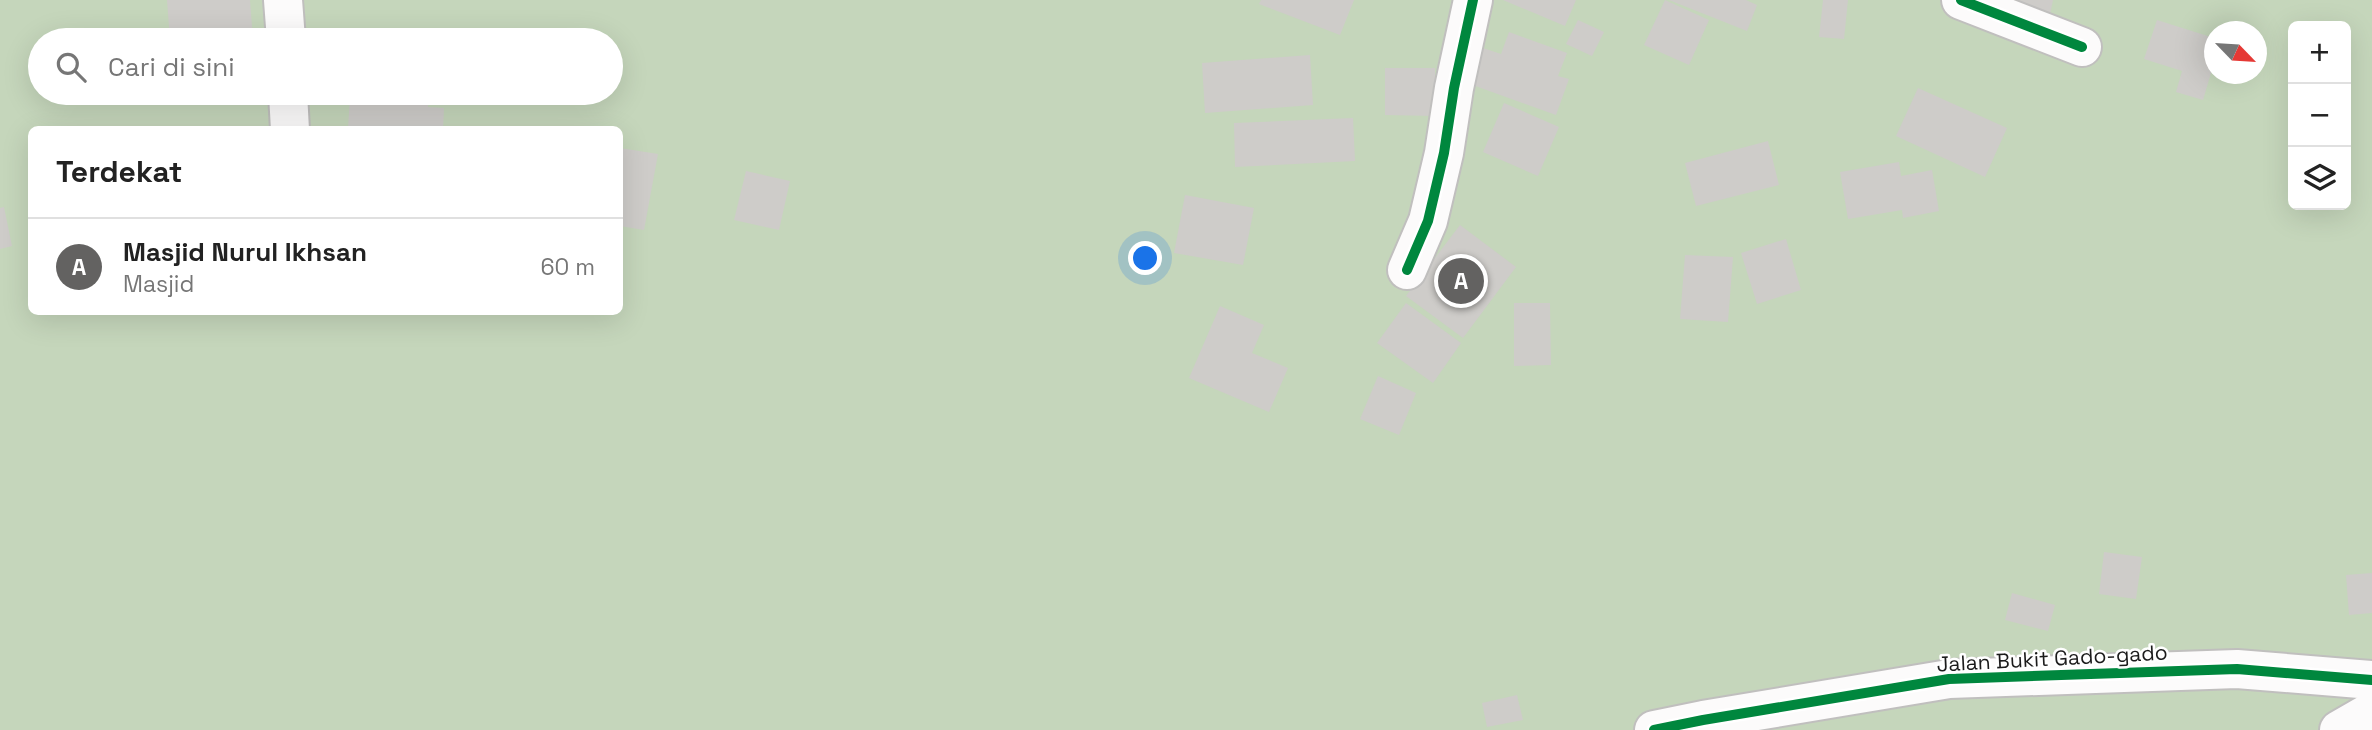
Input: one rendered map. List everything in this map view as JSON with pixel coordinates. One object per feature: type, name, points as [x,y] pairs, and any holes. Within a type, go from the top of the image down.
[{"type":"street","points":[[284,0],[285,28]]},
{"type":"street","points":[[1406,270],[1428,221],[1444,153],[1454,88],[1473,0]]},
{"type":"street","points":[[1961,0],[2082,47]]},
{"type":"street","points":[[289,105],[290,126]]},
{"type":"street","name":"Jalan Bukit Gado-gado","points":[[1654,730],[1949,680],[2237,669],[2372,680]]},
{"type":"street","points":[[2339,730],[2372,711]]},
{"type":"green space","points":[[0,0],[2372,0],[2372,730],[0,730]]},
{"type":"building","points":[[167,0],[250,0],[252,28],[169,28]]},
{"type":"building","points":[[1261,0],[1354,0],[1340,35],[1259,4]]},
{"type":"building","points":[[1503,0],[1576,0],[1565,26]]},
{"type":"building","points":[[1665,0],[1709,20],[1689,65],[1644,45]]},
{"type":"building","points":[[1669,0],[1746,0],[1757,5],[1747,31]]},
{"type":"building","points":[[1823,0],[1848,0],[1844,39],[1819,37]]},
{"type":"building","points":[[2006,0],[2053,0],[2049,19]]},
{"type":"building","points":[[1578,20],[1604,32],[1592,56],[1566,44]]},
{"type":"building","points":[[2157,20],[2204,35],[2204,84],[2208,84],[2203,100],[2176,92],[2182,71],[2144,59]]},
{"type":"building","points":[[1509,32],[1567,53],[1558,76],[1569,79],[1556,115],[1467,83],[1480,47],[1501,54]]},
{"type":"building","points":[[1310,55],[1313,105],[1205,113],[1202,63]]},
{"type":"building","points":[[1385,68],[1435,68],[1435,116],[1385,115]]},
{"type":"building","points":[[1918,88],[2007,128],[1985,177],[1896,136]]},
{"type":"building","points":[[1504,103],[1559,127],[1538,176],[1483,152]]},
{"type":"building","points":[[349,105],[428,105],[444,108],[443,126],[348,126]]},
{"type":"building","points":[[1353,118],[1355,161],[1235,167],[1234,123]]},
{"type":"building","points":[[1768,141],[1779,185],[1696,206],[1685,163]]},
{"type":"building","points":[[623,148],[658,154],[644,230],[623,226]]},
{"type":"building","points":[[1899,162],[1901,176],[1932,170],[1939,211],[1903,218],[1902,210],[1848,219],[1840,172]]},
{"type":"building","points":[[746,171],[790,181],[779,230],[734,220]]},
{"type":"building","points":[[1185,195],[1254,208],[1243,265],[1174,253]]},
{"type":"building","points":[[4,207],[12,246],[0,249],[0,208]]},
{"type":"building","points":[[1460,225],[1516,267],[1463,338],[1406,296]]},
{"type":"building","points":[[1786,239],[1801,290],[1757,304],[1741,253]]},
{"type":"building","points":[[1685,255],[1733,257],[1728,322],[1680,319]]},
{"type":"building","points":[[1406,303],[1461,343],[1433,383],[1377,343]]},
{"type":"building","points":[[1514,303],[1550,303],[1551,365],[1514,366]]},
{"type":"building","points":[[1220,306],[1264,325],[1252,353],[1288,368],[1269,412],[1189,378]]},
{"type":"building","points":[[1378,376],[1416,393],[1399,435],[1360,419]]},
{"type":"building","points":[[2104,552],[2142,557],[2136,599],[2099,594]]},
{"type":"building","points":[[2372,573],[2372,613],[2349,615],[2346,575]]},
{"type":"building","points":[[2012,593],[2055,605],[2048,631],[2005,620]]},
{"type":"building","points":[[1517,695],[1523,720],[1487,727],[1482,703]]},
{"type":"cycle path","points":[[1407,270],[1428,221],[1444,153],[1454,88],[1473,0]]},
{"type":"cycle path","points":[[1961,0],[2082,47]]},
{"type":"cycle path","points":[[1654,730],[1949,679],[2237,669],[2372,680]]},
{"type":"place","name":"Masjid Nurul Ikhsan","points":[[1461,281]]}]
